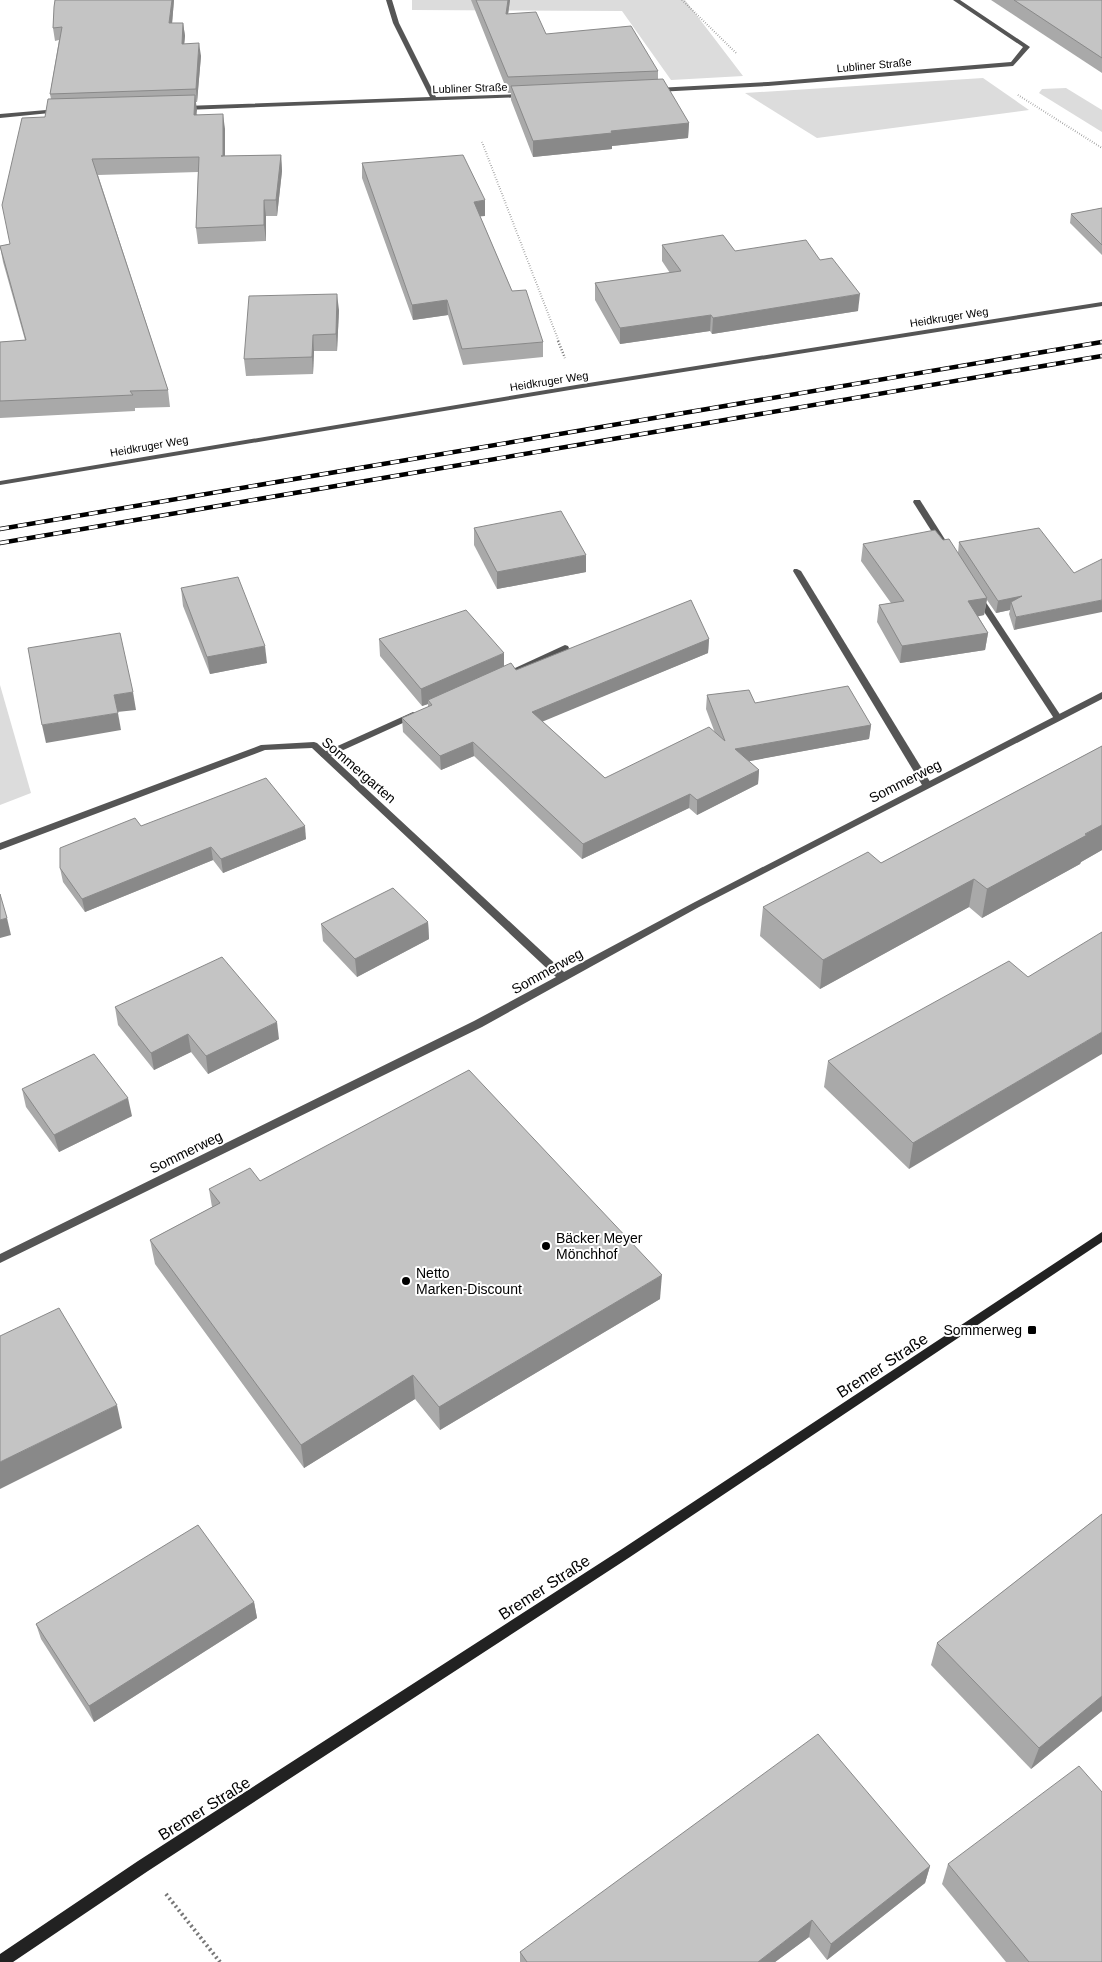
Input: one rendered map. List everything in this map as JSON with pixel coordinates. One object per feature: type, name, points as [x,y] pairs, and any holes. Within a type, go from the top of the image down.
[{"type":"main road","name":"Bremer Straße","points":[[1,1962],[143,1866],[626,1553],[1102,1236]]},
{"type":"street","points":[[389,0],[396,22],[434,99]]},
{"type":"street","name":"Lubliner Straße","points":[[651,91],[768,84],[1013,64],[1027,47],[956,0]]},
{"type":"street","name":"Lubliner Straße","points":[[173,108],[530,96]]},
{"type":"street","points":[[0,116],[68,110]]},
{"type":"street","name":"Heidkruger Weg","points":[[0,483],[1102,304]]},
{"type":"street","points":[[917,502],[949,552]]},
{"type":"street","points":[[797,571],[927,785]]},
{"type":"street","points":[[976,594],[1058,718]]},
{"type":"street","points":[[494,680],[565,648]]},
{"type":"street","name":"Sommerweg","points":[[0,1259],[478,1024],[696,905],[1102,695]]},
{"type":"street","points":[[325,755],[422,711]]},
{"type":"street","name":"Sommergarten","points":[[0,848],[264,747],[314,745],[564,978]]},
{"type":"path","points":[[682,0],[768,84]]},
{"type":"path","points":[[976,67],[1102,148]]},
{"type":"path","points":[[482,142],[576,388]]},
{"type":"path","points":[[143,1866],[220,1962]]},
{"type":"shaded area","points":[[412,0],[685,0],[743,76],[671,80],[622,11],[412,10]]},
{"type":"shaded area","points":[[983,78],[1029,110],[817,138],[745,93]]},
{"type":"shaded area","points":[[1066,88],[1102,110],[1102,132],[1039,93],[1042,89]]},
{"type":"shaded area","points":[[0,685],[31,793],[0,805]]},
{"type":"building","points":[[55,0],[172,0],[169,23],[183,23],[182,44],[199,43],[196,89],[50,94],[62,27],[53,28]]},
{"type":"building","points":[[476,0],[508,0],[506,14],[536,12],[546,34],[631,26],[658,71],[508,77]]},
{"type":"building","points":[[1014,0],[1102,0],[1102,58]]},
{"type":"building","points":[[663,79],[689,123],[533,141],[511,86]]},
{"type":"building","points":[[195,95],[194,115],[223,114],[223,156],[281,155],[276,200],[264,200],[264,225],[196,228],[199,157],[92,159],[168,390],[130,391],[133,395],[0,401],[0,342],[26,340],[0,246],[10,244],[2,205],[22,118],[45,117],[48,99]]},
{"type":"building","points":[[463,155],[485,200],[474,202],[512,291],[526,290],[543,342],[462,349],[447,300],[412,305],[362,163]]},
{"type":"building","points":[[1102,208],[1102,245],[1071,214]]},
{"type":"building","points":[[723,235],[735,251],[806,240],[820,260],[832,258],[860,294],[713,318],[711,315],[620,328],[595,283],[681,271],[662,245]]},
{"type":"building","points":[[337,294],[336,334],[313,335],[312,357],[244,359],[249,296]]},
{"type":"building","points":[[561,511],[586,555],[497,572],[474,528]]},
{"type":"building","points":[[1039,528],[1074,573],[1102,559],[1102,600],[1016,617],[1011,602],[1022,596],[998,601],[959,542]]},
{"type":"building","points":[[935,530],[943,540],[949,539],[987,598],[968,601],[988,633],[902,646],[879,605],[904,601],[863,544]]},
{"type":"building","points":[[238,577],[265,646],[207,657],[181,588]]},
{"type":"building","points":[[691,600],[709,639],[532,712],[605,778],[709,727],[725,741],[707,695],[749,690],[755,703],[848,686],[871,725],[735,749],[759,770],[697,800],[690,794],[583,844],[473,742],[440,756],[402,718],[432,705],[428,700],[511,663],[516,670]]},
{"type":"building","points":[[466,610],[504,653],[421,689],[379,639]]},
{"type":"building","points":[[120,633],[133,692],[114,695],[118,713],[42,725],[28,648]]},
{"type":"building","points":[[1102,746],[1102,825],[987,889],[974,879],[823,960],[763,907],[868,852],[881,863]]},
{"type":"building","points":[[266,778],[305,826],[221,859],[211,847],[82,899],[60,868],[60,848],[135,818],[141,826]]},
{"type":"building","points":[[393,888],[428,922],[355,959],[321,924]]},
{"type":"building","points":[[0,894],[7,918],[0,920]]},
{"type":"building","points":[[1102,932],[1102,1032],[913,1143],[828,1061],[1009,961],[1028,977]]},
{"type":"building","points":[[222,957],[277,1022],[206,1056],[188,1034],[151,1053],[115,1007]]},
{"type":"building","points":[[94,1054],[128,1098],[54,1135],[22,1089]]},
{"type":"building","name":"Netto Marken-Discount","points":[[469,1070],[662,1275],[439,1407],[413,1375],[301,1445],[150,1240],[220,1203],[209,1189],[250,1168],[260,1181]]},
{"type":"building","points":[[59,1308],[117,1405],[0,1462],[0,1336]]},
{"type":"building","points":[[1102,1514],[1102,1696],[1039,1748],[937,1643]]},
{"type":"building","points":[[198,1525],[254,1602],[89,1706],[36,1624]]},
{"type":"building","points":[[818,1734],[930,1866],[831,1944],[812,1920],[758,1962],[527,1962],[520,1952]]},
{"type":"building","points":[[1079,1766],[1102,1792],[1102,1962],[1029,1962],[948,1864]]},
{"type":"railway","points":[[0,529],[1102,342]]},
{"type":"railway","points":[[0,543],[1102,356]]},
{"type":"place","name":"Bäcker Meyer Mönchhof","points":[[546,1246]]},
{"type":"place","name":"Netto Marken-Discount","points":[[406,1281]]},
{"type":"place","name":"Sommerweg","points":[[1032,1330]]}]
